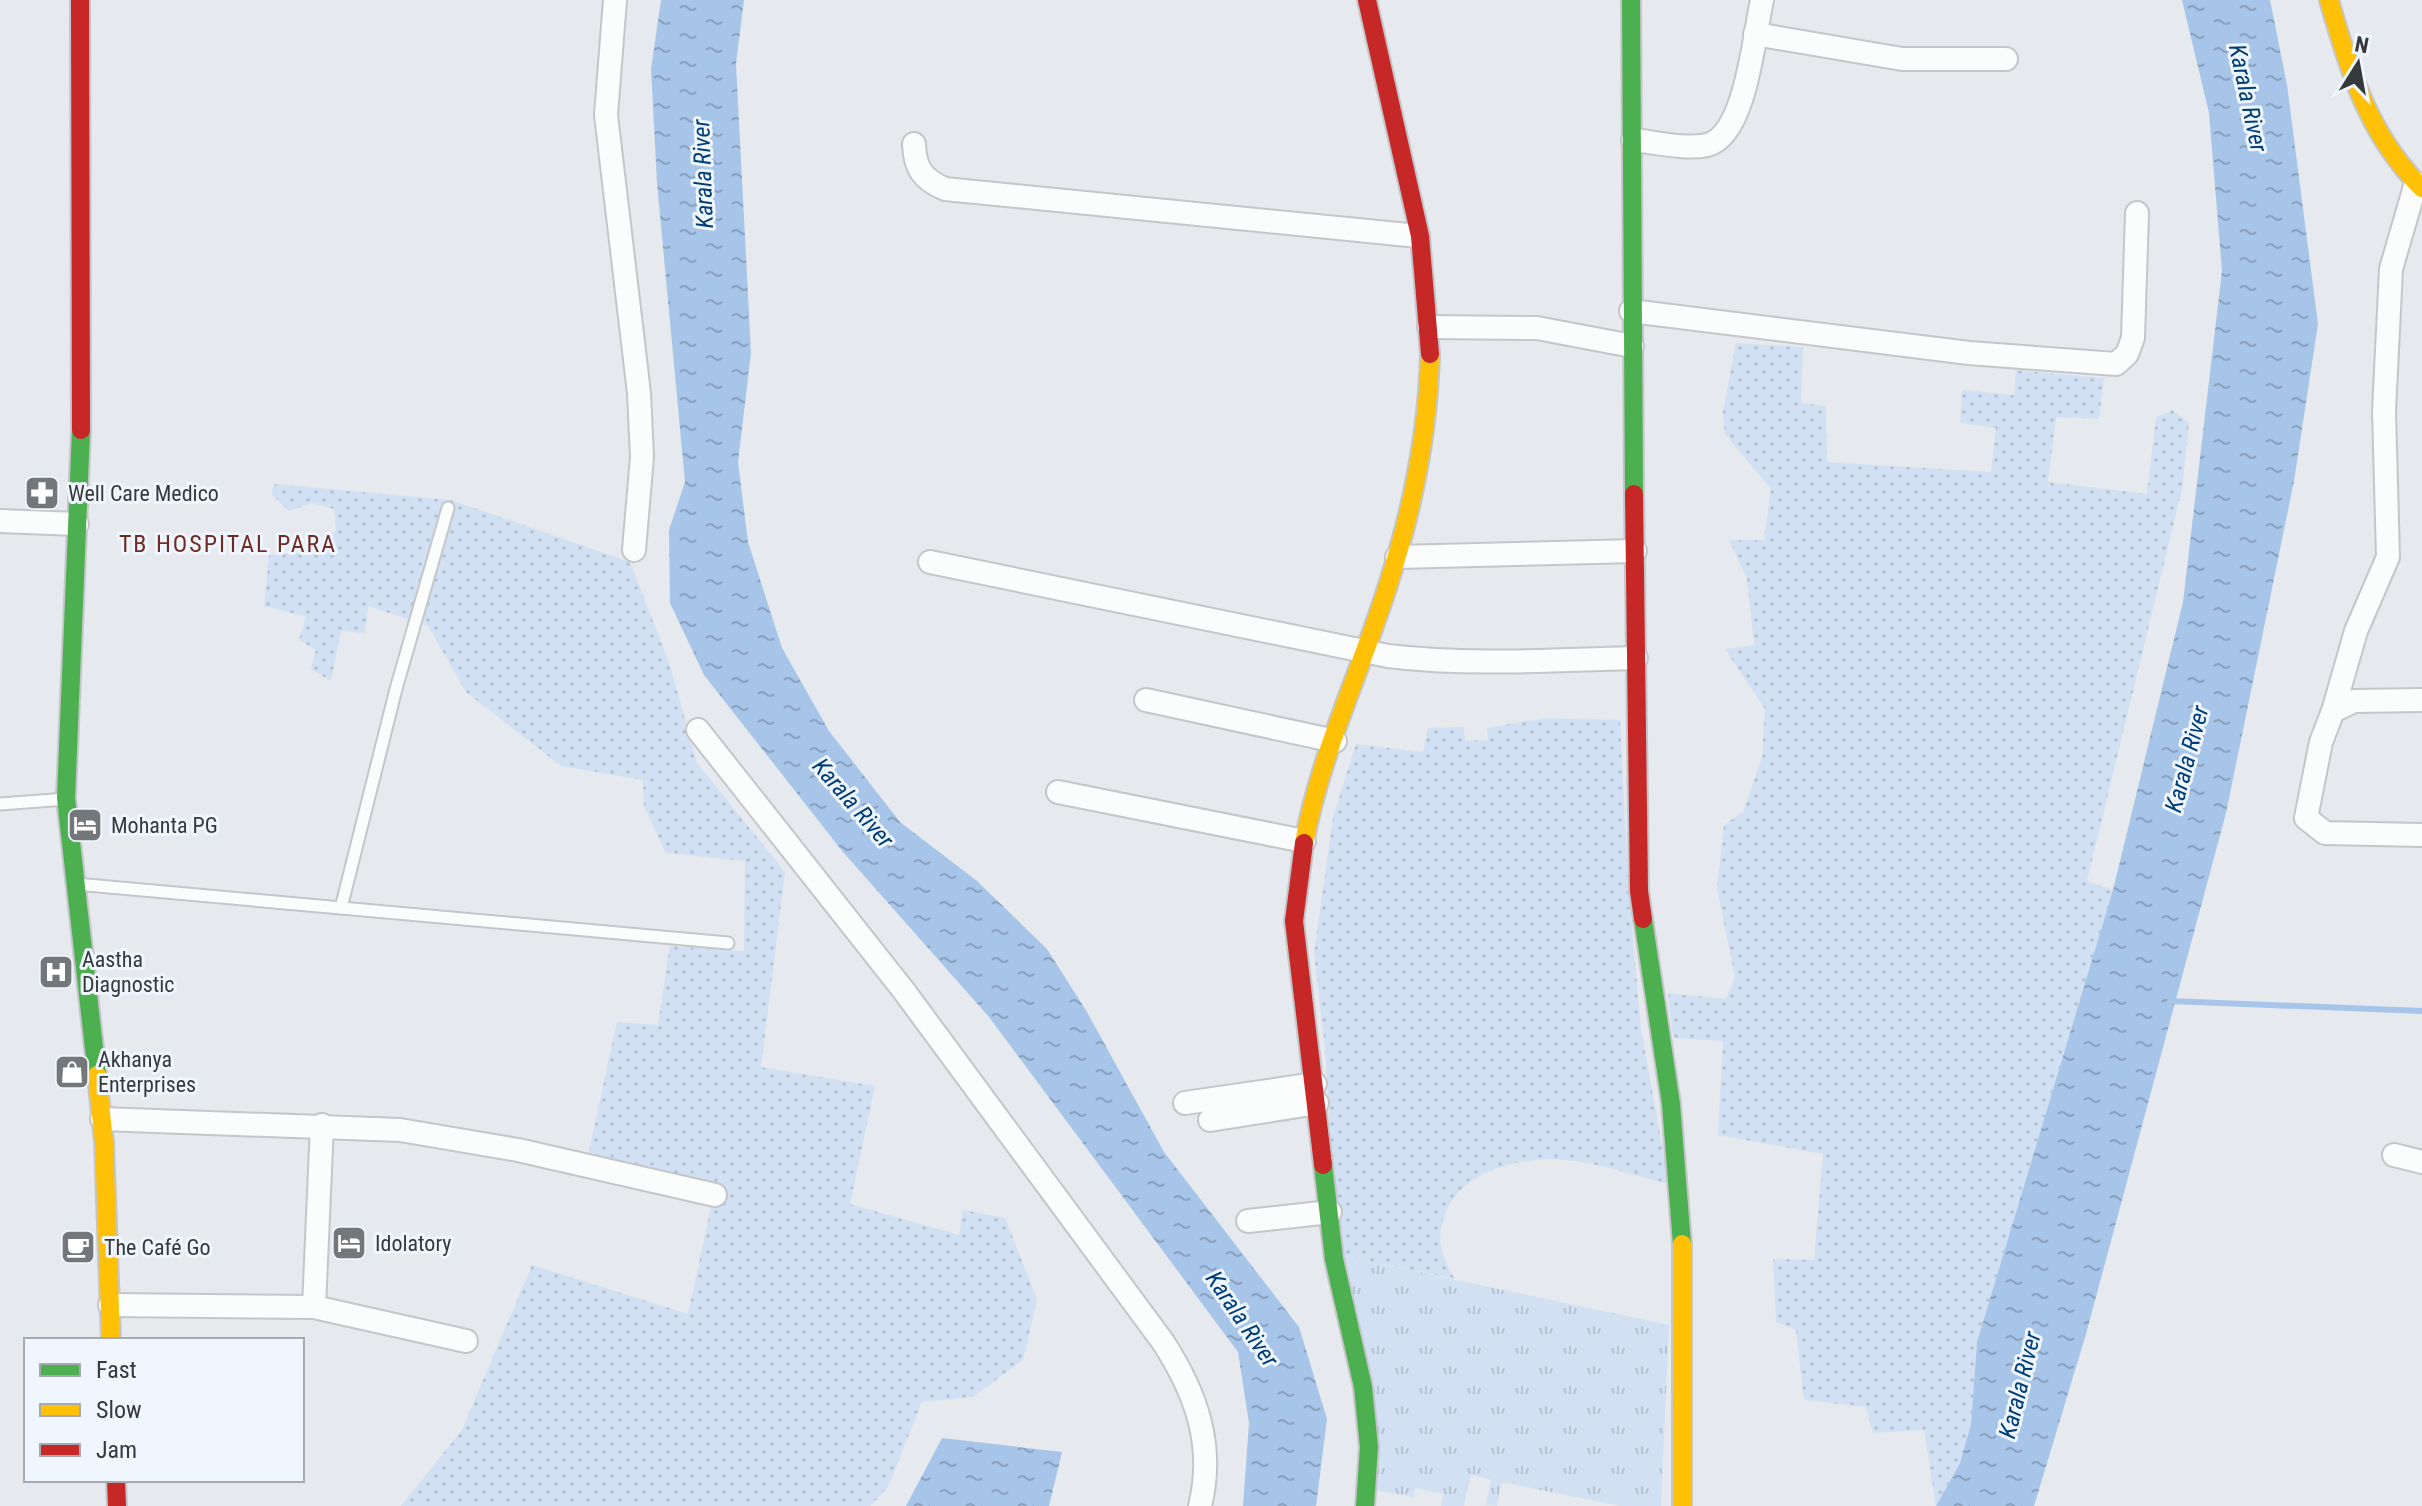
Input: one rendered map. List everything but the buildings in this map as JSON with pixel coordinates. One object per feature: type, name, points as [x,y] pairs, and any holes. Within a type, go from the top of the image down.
[{"type":"street","points":[[80,0],[81,441],[66,798],[102,1119],[111,1338]]},
{"type":"street","points":[[615,0],[606,115],[639,393],[642,457],[634,550]]},
{"type":"street","points":[[1367,0],[1418,236],[1429,327],[1424,416],[1408,519],[1304,841],[1294,894],[1294,921],[1334,1259],[1363,1387],[1369,1447],[1368,1505]]},
{"type":"street","points":[[1631,0],[1631,311],[1640,913],[1671,1104],[1682,1219],[1682,1506]]},
{"type":"street","points":[[1633,140],[1704,146],[1727,133],[1738,110],[1762,0]]},
{"type":"street","points":[[2329,0],[2372,127],[2395,162],[2419,186],[2391,269],[2384,411],[2388,557],[2356,631],[2321,742],[2306,818],[2311,825],[2335,834],[2422,835]]},
{"type":"street","points":[[1755,34],[1902,59],[2006,59]]},
{"type":"street","points":[[914,144],[915,163],[922,174],[929,182],[945,189],[1418,236]]},
{"type":"street","points":[[1631,311],[1969,353],[2116,364],[2127,354],[2133,338],[2137,213]]},
{"type":"street","points":[[1429,327],[1537,328],[1632,346]]},
{"type":"street","points":[[0,521],[77,524]]},
{"type":"street","points":[[1397,557],[1635,551]]},
{"type":"street","points":[[930,562],[1364,652],[1429,661],[1636,658]]},
{"type":"street","points":[[1146,700],[1335,741]]},
{"type":"street","points":[[2333,711],[2354,701],[2422,700]]},
{"type":"street","points":[[698,730],[904,991],[1163,1342],[1190,1389],[1201,1422],[1207,1473],[1200,1506]]},
{"type":"street","points":[[1058,792],[1304,841]]},
{"type":"street","points":[[1185,1103],[1316,1093]]},
{"type":"street","points":[[1210,1120],[1316,1093]]},
{"type":"street","points":[[102,1119],[400,1130],[470,1140],[715,1195]]},
{"type":"street","points":[[314,1307],[322,1125]]},
{"type":"street","points":[[2394,1155],[2422,1162]]},
{"type":"street","points":[[1248,1221],[1330,1212]]},
{"type":"street","points":[[110,1305],[314,1307],[466,1341]]},
{"type":"street","points":[[116,1482],[117,1506]]},
{"type":"lane","points":[[341,908],[392,700],[448,508]]},
{"type":"lane","points":[[0,804],[66,798]]},
{"type":"lane","points":[[76,884],[728,943]]},
{"type":"green space","points":[[1736,343],[1803,347],[1801,403],[1826,406],[1827,462],[1991,472],[1996,428],[1960,423],[1962,390],[2014,395],[2016,370],[2104,378],[2099,419],[2056,417],[2048,482],[2147,494],[2156,417],[2173,410],[2189,423],[2182,489],[2087,881],[2113,890],[1977,1342],[1971,1424],[1960,1463],[1936,1506],[1924,1430],[1873,1433],[1866,1407],[1804,1400],[1796,1330],[1776,1322],[1773,1259],[1814,1260],[1823,1154],[1718,1135],[1723,1041],[1673,1038],[1668,993],[1726,999],[1735,977],[1717,888],[1724,825],[1743,812],[1762,757],[1765,709],[1725,649],[1754,645],[1747,578],[1729,540],[1764,540],[1771,489],[1725,434],[1723,412]]},
{"type":"green space","points":[[274,484],[451,500],[630,562],[670,665],[697,763],[785,872],[761,1067],[875,1086],[850,1204],[959,1235],[963,1210],[1005,1218],[1037,1299],[1023,1360],[973,1397],[922,1402],[888,1487],[870,1506],[401,1506],[462,1430],[532,1265],[688,1314],[713,1198],[586,1164],[617,1022],[658,1025],[670,946],[744,951],[745,861],[666,853],[644,807],[643,780],[561,766],[466,692],[428,626],[368,606],[365,633],[341,631],[331,681],[311,669],[316,650],[299,640],[306,617],[264,606],[269,555],[314,552],[336,531],[334,509],[312,503],[289,511],[271,494]]},
{"type":"green space","points":[[1545,718],[1620,720],[1628,883],[1641,1029],[1669,1184],[1579,1162],[1550,1159],[1515,1163],[1481,1175],[1467,1184],[1447,1210],[1440,1238],[1446,1262],[1455,1279],[1338,1255],[1325,1048],[1314,953],[1333,817],[1356,744],[1423,752],[1428,728],[1464,727],[1465,741],[1488,740],[1487,728]]},
{"type":"green space","points":[[1338,1255],[1669,1325],[1661,1506],[1620,1506],[1502,1482],[1497,1506],[1486,1505],[1491,1480],[1471,1475],[1464,1506],[1441,1506],[1443,1494],[1415,1488],[1413,1497],[1375,1490]]},
{"type":"water","name":"Karala River","points":[[661,0],[744,0],[736,64],[751,353],[738,462],[748,542],[782,648],[829,731],[900,822],[977,881],[1047,949],[1087,1012],[1164,1152],[1299,1327],[1327,1419],[1316,1506],[1243,1506],[1249,1423],[1238,1352],[989,1017],[843,852],[704,675],[670,603],[669,530],[685,482],[657,183],[651,69]]},
{"type":"water","name":"Karala River","points":[[2182,0],[2270,0],[2287,85],[2318,324],[2294,481],[2226,813],[2086,1334],[2034,1506],[1936,1506],[1960,1463],[1971,1424],[1977,1342],[2113,890],[2183,602],[2222,271],[2209,113]]},
{"type":"water","points":[[942,1438],[1062,1452],[1049,1506],[906,1506]]},
{"type":"waterway","points":[[2170,1001],[2422,1011]]},
{"type":"traffic: fast","points":[[1631,0],[1634,494]]},
{"type":"traffic: fast","points":[[81,430],[66,798],[97,1075]]},
{"type":"traffic: fast","points":[[1643,919],[1671,1104],[1682,1244]]},
{"type":"traffic: fast","points":[[1323,1165],[1334,1259],[1363,1387],[1369,1447],[1365,1506]]},
{"type":"traffic: slow","points":[[2329,0],[2363,101],[2388,147],[2422,188]]},
{"type":"traffic: slow","points":[[1304,843],[1320,778],[1404,531],[1422,443],[1430,354]]},
{"type":"traffic: slow","points":[[97,1075],[104,1142],[111,1338]]},
{"type":"traffic: slow","points":[[1682,1244],[1682,1506]]},
{"type":"traffic: jam","points":[[80,0],[81,430]]},
{"type":"traffic: jam","points":[[1367,0],[1420,236],[1430,354]]},
{"type":"traffic: jam","points":[[1634,494],[1639,891],[1643,919]]},
{"type":"traffic: jam","points":[[1304,843],[1294,921],[1323,1165]]},
{"type":"traffic: jam","points":[[116,1482],[117,1506]]},
{"type":"place","name":"Well Care Medico","points":[[42,493]]},
{"type":"place","name":"Mohanta PG","points":[[85,825]]},
{"type":"place","name":"Aastha Diagnostic","points":[[56,972]]},
{"type":"place","name":"Akhanya Enterprises","points":[[72,1072]]},
{"type":"place","name":"Idolatory","points":[[349,1243]]},
{"type":"place","name":"The Café Go","points":[[78,1247]]},
{"type":"district","name":"TB HOSPITAL PARA","points":[[228,544]]}]
